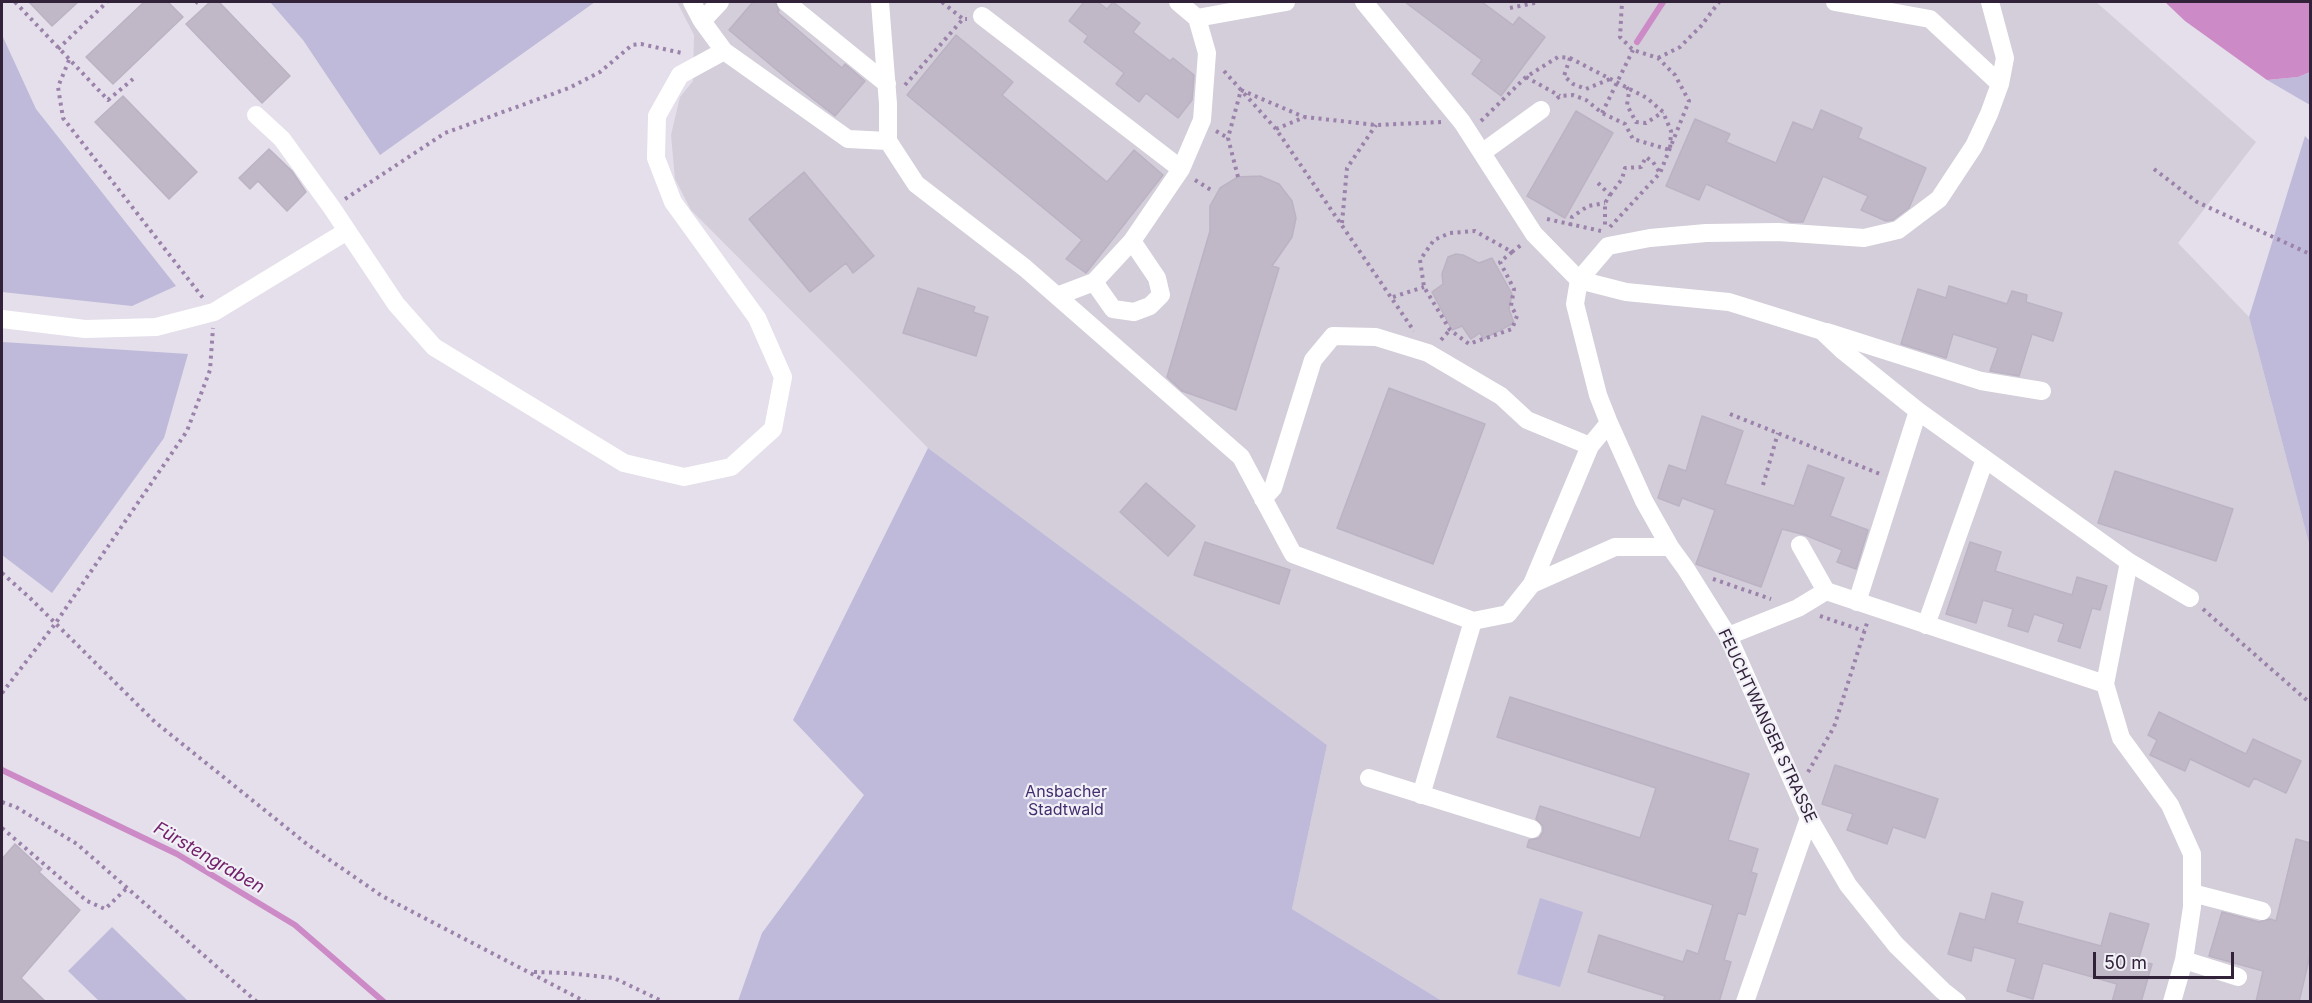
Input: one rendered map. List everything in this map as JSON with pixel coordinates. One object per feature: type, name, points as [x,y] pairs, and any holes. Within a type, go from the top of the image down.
[{"type":"lane","points":[[692,2],[702,21],[724,51],[848,139],[888,141]]},
{"type":"lane","points":[[702,21],[720,2]]},
{"type":"lane","points":[[786,2],[887,84]]},
{"type":"lane","points":[[880,2],[887,84],[888,141],[916,184],[1025,268],[1241,457],[1293,554],[1473,621],[1508,614],[1532,584],[1590,446],[1609,423]]},
{"type":"lane","points":[[1057,296],[1094,282],[1132,241],[1184,172],[1202,120],[1207,53],[1197,18],[1178,2]]},
{"type":"lane","points":[[1197,18],[1209,2]]},
{"type":"lane","points":[[1197,18],[1286,2]]},
{"type":"lane","points":[[1364,2],[1465,127],[1534,234],[1579,280],[1626,292],[1728,302],[1981,381],[2042,391]]},
{"type":"lane","points":[[1835,2],[1930,19],[2000,84]]},
{"type":"lane","points":[[1579,280],[1608,246],[1650,238],[1706,233],[1778,232],[1864,238],[1898,230],[1939,199],[1974,146],[1989,114],[2000,84],[2005,58],[1990,2]]},
{"type":"lane","points":[[982,16],[1184,172]]},
{"type":"lane","points":[[256,115],[282,139],[332,208],[396,304],[434,346],[624,463],[684,477],[731,467],[773,429],[783,377],[757,318],[673,202],[656,158],[657,116],[680,75],[724,51]]},
{"type":"lane","points":[[1483,152],[1541,110]]},
{"type":"lane","points":[[2,319],[85,328],[156,327],[214,312],[347,231]]},
{"type":"lane","points":[[1094,282],[1113,309],[1134,312],[1150,306],[1161,295],[1157,278],[1132,241]]},
{"type":"lane","name":"FEUCHTWANGER STRASSE","points":[[1579,280],[1575,304],[1598,394],[1609,423],[1644,501],[1670,547],[1728,636],[1809,818],[1848,885],[1890,936],[1942,991],[1957,1002]]},
{"type":"lane","points":[[1822,331],[1918,411],[2129,562],[2190,598]]},
{"type":"lane","points":[[1263,499],[1273,488],[1313,360],[1333,336],[1376,337],[1428,352],[1501,396],[1527,420],[1590,446]]},
{"type":"lane","points":[[1865,604],[1896,480],[1918,411]]},
{"type":"lane","points":[[1926,625],[1985,459]]},
{"type":"lane","points":[[1800,545],[1826,591],[2105,684]]},
{"type":"lane","points":[[1532,584],[1615,547],[1670,547]]},
{"type":"lane","points":[[2129,562],[2105,684],[2121,738],[2170,805],[2192,854],[2192,908],[2184,960],[2172,1002]]},
{"type":"lane","points":[[1728,636],[1798,608],[1826,591]]},
{"type":"lane","points":[[1421,795],[1473,621]]},
{"type":"lane","points":[[1369,778],[1532,829]]},
{"type":"lane","points":[[1745,1002],[1809,818]]},
{"type":"lane","points":[[2192,893],[2262,911]]},
{"type":"lane","points":[[2184,960],[2238,977]]},
{"type":"path","points":[[15,2],[108,100],[133,79]]},
{"type":"path","points":[[58,48],[107,2]]},
{"type":"path","points":[[942,2],[963,19]]},
{"type":"path","points":[[1510,8],[1539,2]]},
{"type":"path","points":[[1605,232],[1660,173],[1689,101],[1675,75],[1658,58],[1633,50],[1620,37],[1622,2]]},
{"type":"path","points":[[1658,58],[1680,47],[1701,26],[1719,2]]},
{"type":"path","points":[[888,104],[963,19],[982,16]]},
{"type":"path","points":[[332,208],[445,134],[569,88],[600,72],[632,45],[641,44],[678,52]]},
{"type":"path","points":[[1602,112],[1633,50]]},
{"type":"path","points":[[1207,53],[1276,129],[1393,297],[1428,352],[1450,330]]},
{"type":"path","points":[[1241,90],[1305,117],[1376,124],[1465,127],[1526,77],[1558,57],[1570,58],[1647,98],[1663,112],[1671,131],[1670,150]]},
{"type":"path","points":[[1570,58],[1564,76],[1573,84],[1586,89],[1610,79]]},
{"type":"path","points":[[2,693],[55,624],[187,431],[210,370],[214,312],[63,118],[58,87],[69,60]]},
{"type":"path","points":[[1526,77],[1560,96]]},
{"type":"path","points":[[1626,86],[1629,92],[1627,105],[1636,122],[1646,123],[1663,112]]},
{"type":"path","points":[[1238,177],[1228,138],[1241,90]]},
{"type":"path","points":[[1541,110],[1560,96],[1574,95],[1625,124],[1633,139],[1670,150]]},
{"type":"path","points":[[1276,129],[1305,117]]},
{"type":"path","points":[[1342,223],[1347,168],[1376,124]]},
{"type":"path","points":[[1221,133],[1228,138]]},
{"type":"path","points":[[1605,232],[1605,203],[1622,179],[1625,168],[1641,167],[1646,157],[1653,162],[1660,173]]},
{"type":"path","points":[[2154,169],[2197,202],[2310,254]]},
{"type":"path","points":[[1184,172],[1211,190]]},
{"type":"path","points":[[1598,183],[1610,195]]},
{"type":"path","points":[[1570,226],[1572,217],[1588,206],[1605,203]]},
{"type":"path","points":[[1522,218],[1537,217],[1605,232]]},
{"type":"path","points":[[1512,252],[1475,231],[1450,233],[1434,240],[1420,260],[1424,287],[1450,330],[1469,344],[1512,329],[1517,316],[1511,306],[1515,289],[1500,262],[1534,234]]},
{"type":"path","points":[[1393,297],[1424,287]]},
{"type":"path","points":[[1730,414],[1896,480]]},
{"type":"path","points":[[1763,486],[1778,433]]},
{"type":"path","points":[[2,573],[155,722],[308,844],[382,896],[586,1002]]},
{"type":"path","points":[[2190,598],[2310,703]]},
{"type":"path","points":[[1797,790],[1834,727],[1865,604]]},
{"type":"path","points":[[2,802],[16,807],[76,844],[257,1002]]},
{"type":"path","points":[[2,828],[87,901],[105,909],[127,888]]},
{"type":"path","points":[[531,972],[614,978],[664,1002]]},
{"type":"shaded area","points":[[677,2],[2096,2],[2256,142],[2178,243],[2249,317],[2310,547],[2310,1001],[1442,1001],[1292,909],[1327,745],[928,448],[691,210],[675,179],[671,135],[680,97],[693,81],[694,35]]},
{"type":"shaded area","points":[[2165,2],[2310,2],[2310,72],[2298,77],[2267,80],[2185,21]]},
{"type":"green space","points":[[270,2],[595,2],[380,155],[303,40]]},
{"type":"green space","points":[[2,35],[36,109],[176,286],[132,306],[2,292]]},
{"type":"green space","points":[[2310,72],[2310,105],[2267,80],[2298,77]]},
{"type":"green space","points":[[2305,136],[2310,141],[2310,547],[2249,317]]},
{"type":"green space","points":[[2,342],[188,354],[164,438],[52,593],[2,555]]},
{"type":"green space","name":"Ansbacher Stadtwald","points":[[928,448],[1327,745],[1292,909],[1442,1001],[738,1001],[762,933],[864,795],[793,720]]},
{"type":"green space","points":[[1540,898],[1583,912],[1560,987],[1517,974]]},
{"type":"green space","points":[[112,927],[188,1001],[99,1001],[68,971]]},
{"type":"building","points":[[29,2],[78,2],[52,26]]},
{"type":"building","points":[[144,2],[168,2],[183,17],[113,84],[86,57]]},
{"type":"building","points":[[210,2],[219,2],[290,76],[262,103],[186,24]]},
{"type":"building","points":[[753,2],[775,2],[779,11],[777,12],[842,68],[845,64],[865,81],[835,116],[729,30]]},
{"type":"building","points":[[1084,2],[1098,2],[1107,9],[1113,2],[1140,23],[1133,32],[1170,61],[1173,58],[1194,75],[1192,100],[1178,118],[1146,93],[1139,102],[1116,84],[1124,73],[1084,42],[1088,36],[1069,21]]},
{"type":"building","points":[[1405,2],[1482,2],[1513,25],[1519,17],[1545,37],[1501,96],[1472,74],[1482,60]]},
{"type":"building","points":[[956,35],[1013,82],[1002,95],[1107,182],[1134,150],[1163,175],[1086,273],[1066,259],[1082,240],[907,95]]},
{"type":"building","points":[[123,96],[197,172],[169,199],[95,122]]},
{"type":"building","points":[[1821,110],[1862,128],[1858,138],[1926,168],[1909,208],[1893,220],[1886,221],[1861,210],[1868,196],[1823,176],[1803,222],[1791,222],[1706,184],[1699,200],[1666,186],[1695,119],[1730,134],[1726,142],[1776,163],[1793,122],[1813,130]]},
{"type":"building","points":[[1576,111],[1613,133],[1565,218],[1527,196]]},
{"type":"building","points":[[269,149],[292,171],[306,192],[287,211],[258,181],[250,189],[239,178]]},
{"type":"building","points":[[804,172],[874,256],[853,273],[846,263],[810,292],[749,219]]},
{"type":"building","points":[[1260,176],[1279,184],[1292,201],[1296,218],[1292,237],[1272,266],[1279,268],[1236,410],[1182,391],[1167,377],[1210,231],[1210,206],[1220,188],[1238,177]]},
{"type":"building","points":[[1456,254],[1479,263],[1492,258],[1512,294],[1509,309],[1514,323],[1483,339],[1480,333],[1471,339],[1462,326],[1452,330],[1432,292],[1443,284],[1442,274],[1448,257]]},
{"type":"building","points":[[1949,286],[2007,304],[2012,291],[2027,295],[2026,302],[2062,313],[2053,341],[2032,334],[2019,376],[1990,371],[1998,348],[1953,334],[1946,358],[1901,344],[1918,289],[1946,298]]},
{"type":"building","points":[[918,288],[975,307],[973,312],[988,317],[976,356],[903,333]]},
{"type":"building","points":[[1389,388],[1485,424],[1433,564],[1337,528]]},
{"type":"building","points":[[1702,416],[1743,431],[1725,484],[1794,506],[1808,465],[1844,478],[1830,516],[1868,530],[1856,569],[1837,562],[1842,550],[1805,535],[1782,529],[1761,587],[1696,564],[1715,510],[1682,498],[1679,506],[1658,498],[1669,465],[1686,471]]},
{"type":"building","points":[[2115,471],[2233,509],[2216,561],[2098,523]]},
{"type":"building","points":[[1146,483],[1195,526],[1168,556],[1120,512]]},
{"type":"building","points":[[1205,542],[1290,570],[1279,604],[1194,575]]},
{"type":"building","points":[[1970,542],[2001,552],[1995,571],[2072,595],[2077,577],[2107,586],[2100,610],[2092,608],[2080,648],[2058,641],[2064,624],[2034,614],[2028,632],[2008,626],[2013,609],[1983,600],[1976,623],[1946,614]]},
{"type":"building","points":[[1510,697],[1749,774],[1728,840],[1758,849],[1751,872],[1757,874],[1745,915],[1738,913],[1724,960],[1731,962],[1719,1002],[1663,1002],[1665,996],[1588,972],[1599,935],[1683,962],[1687,950],[1698,954],[1713,905],[1527,847],[1529,840],[1539,838],[1543,832],[1543,826],[1536,819],[1540,806],[1640,838],[1656,788],[1497,737]]},
{"type":"building","points":[[2159,712],[2246,754],[2253,739],[2301,761],[2286,793],[2254,778],[2249,787],[2190,759],[2185,771],[2150,755],[2157,740],[2148,735]]},
{"type":"building","points":[[1835,765],[1938,799],[1925,838],[1893,827],[1887,844],[1847,830],[1853,814],[1822,804]]},
{"type":"building","points":[[2296,839],[2310,843],[2310,955],[2299,1002],[2256,1002],[2263,971],[2209,956],[2222,912],[2259,922],[2270,919],[2276,921]]},
{"type":"building","points":[[15,844],[42,869],[39,872],[80,910],[21,978],[46,1002],[2,1002],[2,859]]},
{"type":"building","points":[[1992,893],[2023,902],[2017,923],[2101,946],[2110,913],[2149,924],[2138,961],[2152,964],[2141,1002],[2112,1002],[2117,984],[2043,963],[2033,999],[2007,991],[2016,959],[1974,947],[1971,961],[1948,954],[1960,913],[1985,920]]},
{"type":"waterway","points":[[1637,42],[1663,2]]},
{"type":"waterway","name":"Fürstengraben","points":[[2,770],[177,854],[295,925],[384,1002]]}]
